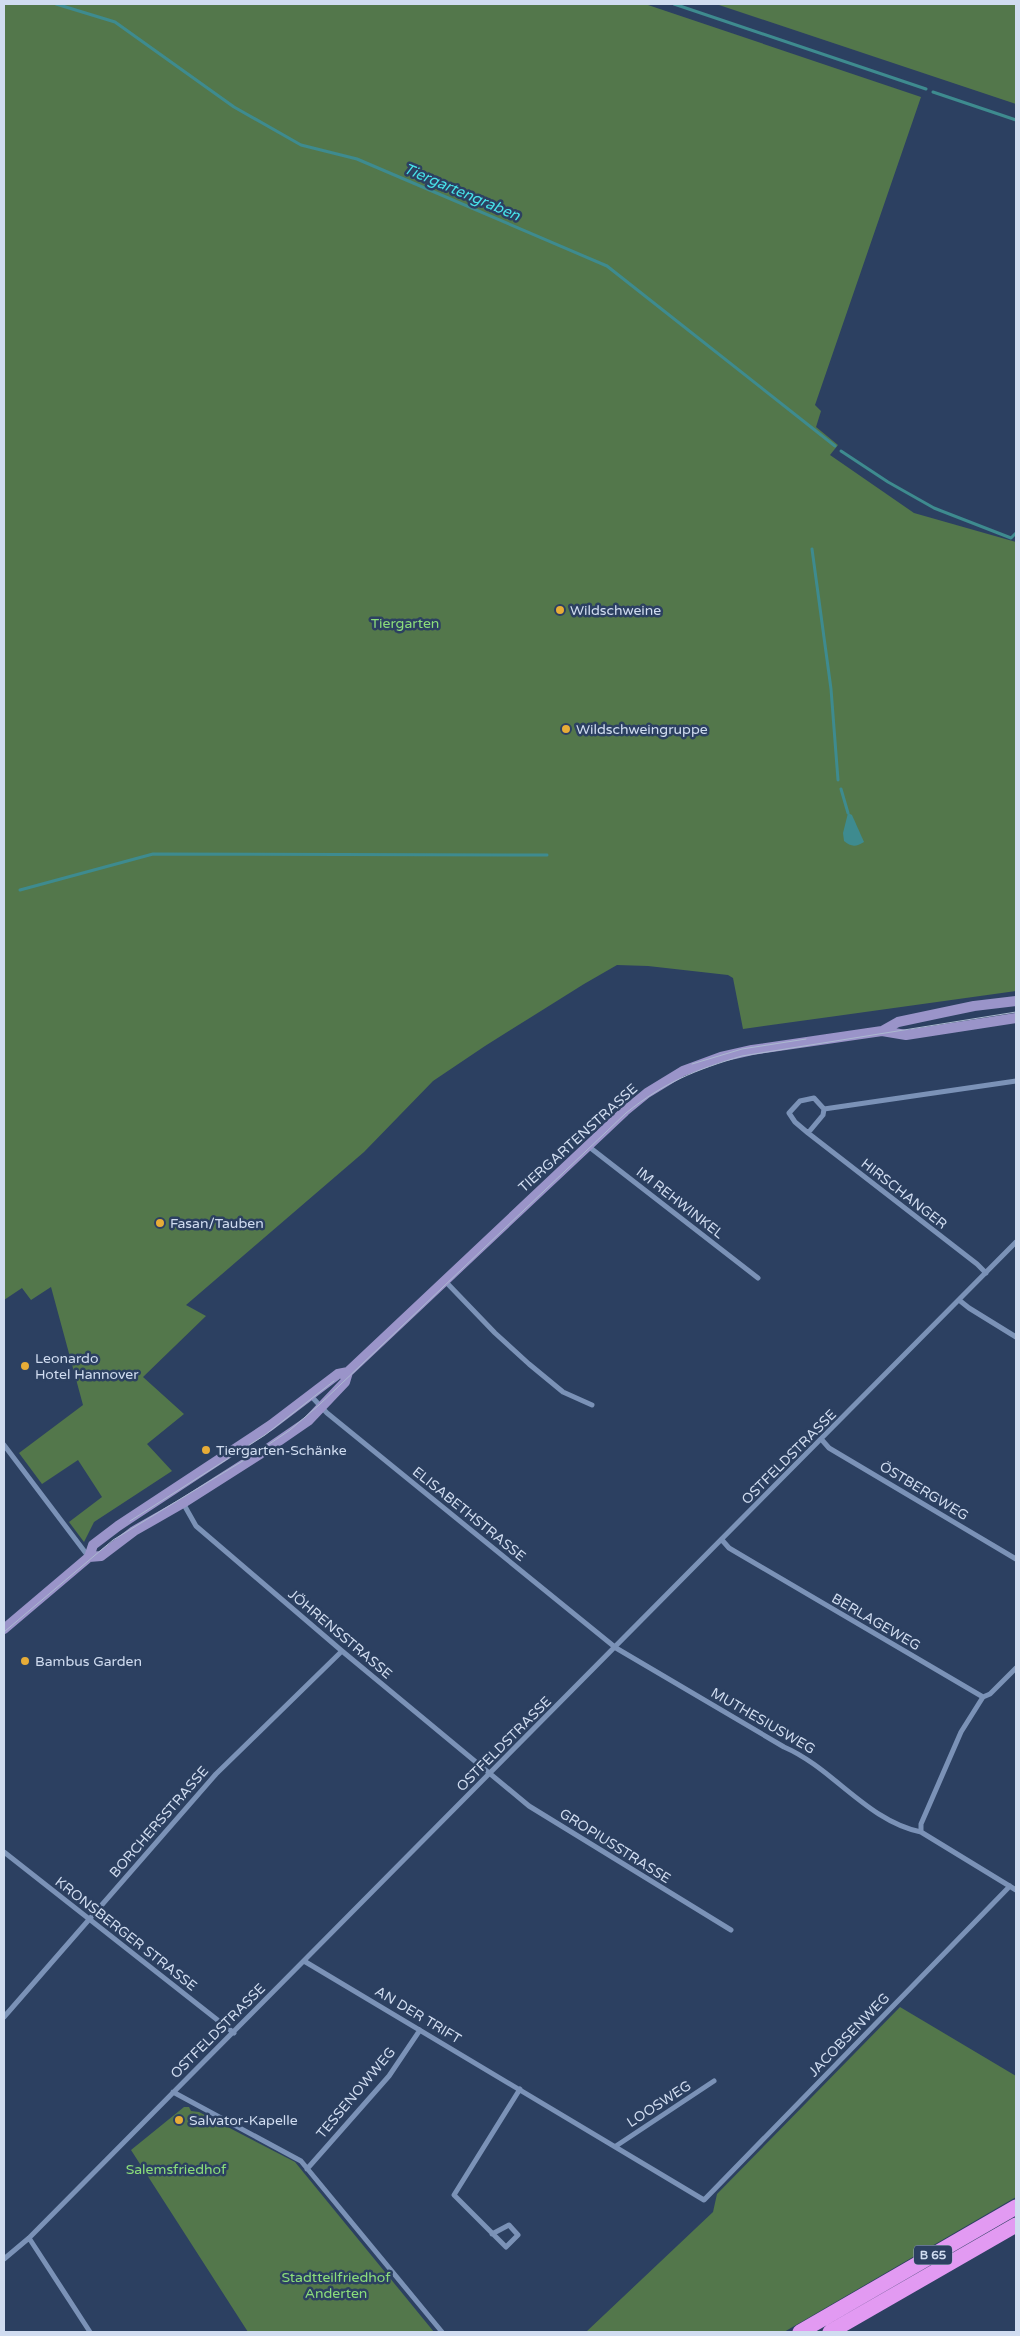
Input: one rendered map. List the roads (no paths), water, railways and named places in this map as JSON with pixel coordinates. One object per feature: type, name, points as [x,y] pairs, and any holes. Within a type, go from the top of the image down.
[{"type":"highway","name":"B 65","points":[[830,2332],[854,2309],[1016,2207]]},
{"type":"highway","name":"B 65","points":[[800,2332],[816,2322],[854,2309],[1016,2225]]},
{"type":"main road","name":"TIERGARTENSTRASSE","points":[[882,1031],[898,1022],[974,1006],[1016,1000]]},
{"type":"main road","name":"TIERGARTENSTRASSE","points":[[89,1557],[101,1556],[134,1531],[183,1504],[308,1420],[344,1382],[348,1372],[588,1146],[647,1093],[683,1072],[702,1063],[752,1050],[882,1031],[906,1034],[1016,1018]]},
{"type":"main road","name":"TIERGARTENSTRASSE","points":[[4,1629],[89,1557],[93,1546],[118,1526],[264,1430],[338,1374],[348,1372]]},
{"type":"street","points":[[808,1133],[823,1115],[824,1109],[1016,1081]]},
{"type":"street","name":"HIRSCHANGER","points":[[824,1109],[814,1098],[800,1101],[789,1113],[808,1133],[986,1273]]},
{"type":"street","name":"IM REHWINKEL","points":[[588,1146],[758,1278]]},
{"type":"street","name":"OSTFELDSTRASSE","points":[[4,2259],[30,2238],[173,2092],[234,2033],[1016,1242]]},
{"type":"street","points":[[445,1280],[495,1333],[529,1364],[563,1392],[592,1405]]},
{"type":"street","points":[[959,1300],[1016,1336]]},
{"type":"street","name":"ELISABETHSTRASSE","points":[[311,1396],[321,1407],[616,1648]]},
{"type":"street","name":"ÖSTBERGWEG","points":[[822,1440],[830,1448],[1016,1559]]},
{"type":"street","points":[[4,1445],[89,1557]]},
{"type":"street","name":"JÖHRENSSTRASSE","points":[[183,1504],[196,1526],[490,1774]]},
{"type":"street","name":"BERLAGEWEG","points":[[722,1540],[729,1548],[983,1698]]},
{"type":"street","name":"MUTHESIUSWEG","points":[[616,1648],[784,1747],[802,1755],[861,1801],[905,1828],[921,1832],[1016,1890]]},
{"type":"street","name":"BORCHERSSTRASSE","points":[[4,2017],[216,1774],[342,1651]]},
{"type":"street","points":[[921,1832],[922,1824],[961,1732],[983,1698],[990,1694],[1016,1668]]},
{"type":"street","name":"GROPIUSSTRASSE","points":[[490,1774],[529,1806],[731,1930]]},
{"type":"street","name":"KRONSBERGER STRASSE","points":[[4,1852],[234,2033]]},
{"type":"street","name":"JACOBSENWEG","points":[[704,2200],[1010,1886]]},
{"type":"street","name":"AN DER TRIFT","points":[[304,1961],[704,2200]]},
{"type":"street","name":"TESSENOWWEG","points":[[307,2169],[389,2076],[420,2030]]},
{"type":"street","name":"LOOSWEG","points":[[616,2146],[714,2082]]},
{"type":"street","points":[[492,2234],[509,2225],[518,2234],[506,2247],[492,2234],[454,2195],[520,2089]]},
{"type":"street","points":[[173,2092],[301,2161],[442,2332]]},
{"type":"street","points":[[30,2238],[90,2332]]},
{"type":"waterway","name":"Tiergartengraben","points":[[56,4],[115,22],[234,107],[301,145],[357,159],[607,266],[835,446]]},
{"type":"waterway","points":[[674,4],[926,89]]},
{"type":"waterway","points":[[933,92],[1016,120]]},
{"type":"waterway","name":"Tiergartengraben","points":[[841,451],[888,482],[934,508],[1011,538],[1016,533]]},
{"type":"waterway","points":[[812,549],[831,689],[838,780]]},
{"type":"waterway","points":[[841,789],[848,813]]},
{"type":"waterway","points":[[20,890],[153,854],[547,855]]},
{"type":"tram line","points":[[4,1632],[113,1540],[290,1430],[319,1405],[626,1113],[667,1085],[710,1066],[742,1056],[1016,1012]]},
{"type":"tram line","points":[[692,1064],[742,1049],[806,1039]]},
{"type":"tram line","points":[[130,1521],[265,1435],[334,1381]]},
{"type":"place","name":"Wildschweine","points":[[560,610]]},
{"type":"place","name":"Wildschweingruppe","points":[[566,729]]},
{"type":"place","name":"Fasan/Tauben","points":[[160,1223]]},
{"type":"place","name":"Leonardo Hotel Hannover","points":[[25,1366]]},
{"type":"place","name":"Tiergarten-Schänke","points":[[206,1450]]},
{"type":"place","name":"Bambus Garden","points":[[25,1661]]},
{"type":"place","name":"Salvator-Kapelle","points":[[179,2120]]},
{"type":"park label","name":"Tiergarten","points":[[405,623]]},
{"type":"park label","name":"Salemsfriedhof","points":[[176,2169]]},
{"type":"park label","name":"Stadtteilfriedhof Anderten","points":[[336,2286]]}]
